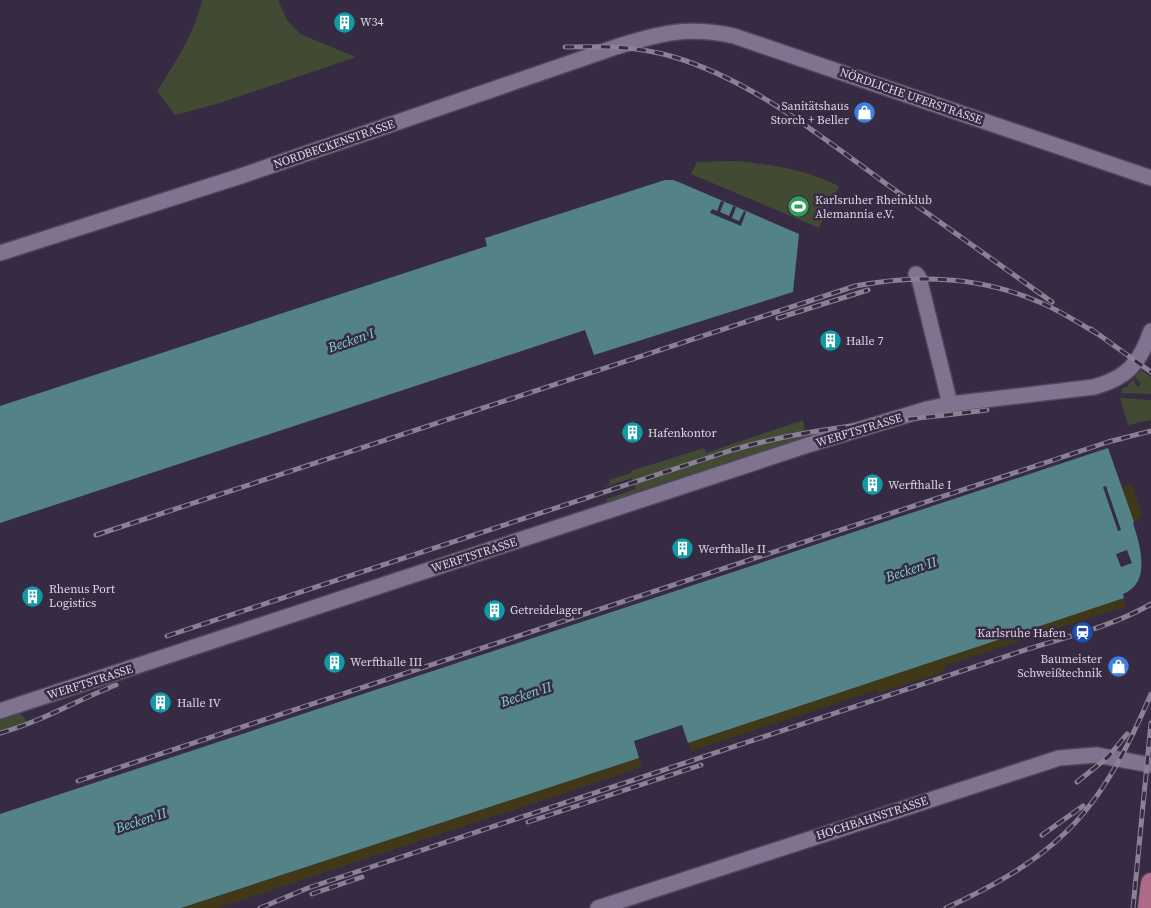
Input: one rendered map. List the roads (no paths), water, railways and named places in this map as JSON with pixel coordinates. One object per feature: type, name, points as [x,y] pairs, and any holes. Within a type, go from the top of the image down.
[{"type":"main road","points":[[1148,908],[1151,883]]},
{"type":"street","name":"NÖRDLICHE UFERSTRASSE","points":[[668,32],[701,30],[734,36],[1151,178]]},
{"type":"street","name":"NORDBECKENSTRASSE","points":[[0,253],[240,176],[616,46],[668,32]]},
{"type":"street","points":[[916,274],[919,278],[950,404]]},
{"type":"street","name":"WERFTSTRASSE","points":[[0,710],[808,445],[927,409],[950,404],[1094,387],[1109,383],[1121,376],[1136,362],[1142,354],[1151,331]]},
{"type":"street","name":"HOCHBAHNSTRASSE","points":[[598,908],[1059,758],[1096,755],[1151,765]]},
{"type":"water","name":"Becken I","points":[[665,180],[681,183],[799,234],[793,292],[594,355],[585,330],[0,523],[0,406],[487,246],[485,238]]},
{"type":"water","name":"Becken II","points":[[1108,448],[1134,522],[1141,554],[1141,573],[1138,582],[1132,589],[1123,594],[1124,598],[688,743],[682,725],[634,741],[639,758],[181,908],[0,908],[0,814]]},
{"type":"railway","points":[[565,47],[606,47],[660,53],[703,67],[731,80],[810,128],[1052,302]]},
{"type":"railway","points":[[96,535],[855,286],[878,282],[925,279],[971,282],[1017,293],[1061,312],[1096,333]]},
{"type":"railway","points":[[778,318],[868,290]]},
{"type":"railway","points":[[1091,329],[1151,372]]},
{"type":"railway","points":[[167,636],[732,450],[794,435],[987,410]]},
{"type":"railway","points":[[78,781],[1108,442],[1151,431]]},
{"type":"railway","points":[[260,908],[308,888],[1028,649],[1091,630],[1137,612],[1151,604]]},
{"type":"railway","points":[[0,733],[30,723],[116,685]]},
{"type":"railway","points":[[946,908],[994,884],[1024,866],[1065,833],[1092,803],[1104,786],[1125,750],[1151,694]]},
{"type":"railway","points":[[1133,908],[1151,723]]},
{"type":"railway","points":[[1077,782],[1108,757],[1127,734]]},
{"type":"railway","points":[[528,822],[701,765]]},
{"type":"railway","points":[[1042,835],[1083,806]]},
{"type":"railway","points":[[312,894],[362,877]]},
{"type":"place","name":"W34","points":[[344,22]]},
{"type":"place","name":"Sanitätshaus Storch + Beller","points":[[865,113]]},
{"type":"place","name":"Karlsruher Rheinklub Alemannia e.V.","points":[[799,207]]},
{"type":"place","name":"Halle 7","points":[[830,341]]},
{"type":"place","name":"Hafenkontor","points":[[632,433]]},
{"type":"place","name":"Werfthalle I","points":[[872,485]]},
{"type":"place","name":"Werfthalle II","points":[[682,549]]},
{"type":"place","name":"Rhenus Port Logistics","points":[[33,596]]},
{"type":"place","name":"Getreidelager","points":[[494,610]]},
{"type":"place","name":"Karlsruhe Hafen","points":[[1082,633]]},
{"type":"place","name":"Werfthalle III","points":[[334,662]]},
{"type":"place","name":"Baumeister Schweißtechnik","points":[[1118,666]]},
{"type":"place","name":"Halle IV","points":[[161,703]]}]
